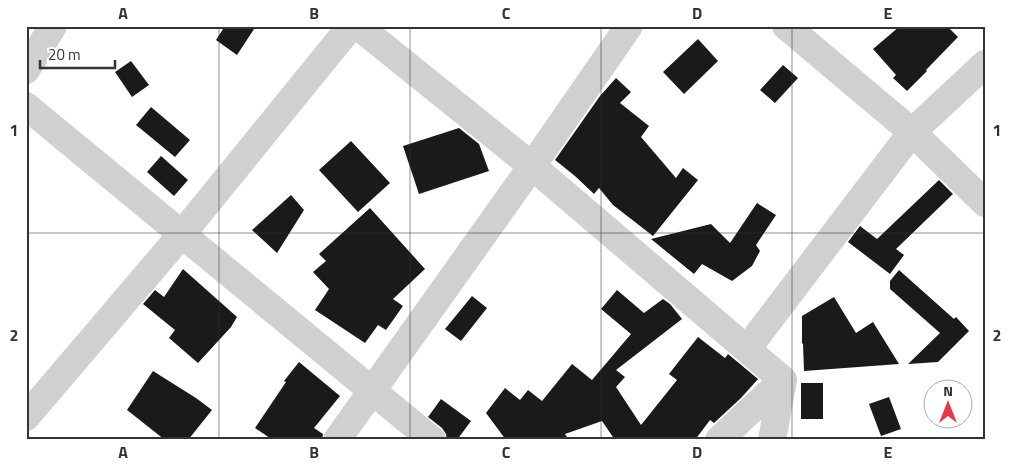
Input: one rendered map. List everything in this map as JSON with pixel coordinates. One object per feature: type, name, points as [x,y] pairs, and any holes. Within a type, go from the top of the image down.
[{"type":"street","points":[[26,70],[53,26]]},
{"type":"street","points":[[26,416],[182,234],[351,26]]},
{"type":"street","points":[[358,26],[532,166],[783,380]]},
{"type":"street","points":[[337,440],[629,26]]},
{"type":"street","points":[[786,26],[912,132],[985,203]]},
{"type":"street","points":[[747,350],[912,132],[985,64]]},
{"type":"street","points":[[26,106],[432,440]]},
{"type":"street","points":[[719,440],[783,380]]},
{"type":"street","points":[[772,440],[783,380]]},
{"type":"building","points":[[225,26],[256,26],[237,55],[216,40]]},
{"type":"building","points":[[900,26],[947,26],[958,37],[907,91],[893,78],[896,75],[873,49]]},
{"type":"building","points":[[698,39],[718,61],[684,94],[663,72]]},
{"type":"building","points":[[131,61],[149,85],[132,97],[115,72]]},
{"type":"building","points":[[783,65],[798,78],[775,103],[760,90]]},
{"type":"building","points":[[616,78],[631,92],[620,103],[649,126],[641,137],[676,178],[683,168],[698,180],[653,236],[613,205],[599,188],[594,194],[555,160],[600,96]]},
{"type":"building","points":[[151,107],[190,140],[175,157],[136,125]]},
{"type":"building","points":[[459,128],[479,144],[489,171],[419,194],[403,146]]},
{"type":"building","points":[[351,141],[390,183],[358,212],[319,170]]},
{"type":"building","points":[[161,156],[188,180],[174,196],[147,172]]},
{"type":"building","points":[[939,180],[953,194],[896,249],[904,255],[890,274],[848,242],[860,226],[877,239]]},
{"type":"building","points":[[291,195],[304,210],[277,253],[252,230]]},
{"type":"building","points":[[757,203],[776,215],[756,245],[760,251],[752,266],[732,281],[702,264],[694,274],[651,239],[711,224],[730,243]]},
{"type":"building","points":[[370,208],[425,269],[393,299],[403,306],[386,330],[378,325],[365,343],[315,310],[329,289],[313,272],[326,261],[319,254]]},
{"type":"building","points":[[183,269],[237,317],[231,327],[198,363],[169,338],[175,330],[143,304],[155,290],[164,297]]},
{"type":"building","points":[[899,270],[954,319],[956,317],[969,331],[938,362],[908,364],[940,333],[890,289],[890,281]]},
{"type":"building","points":[[617,290],[644,313],[663,299],[670,304],[682,319],[616,370],[625,377],[616,387],[641,425],[677,380],[669,374],[698,337],[725,358],[728,354],[758,379],[714,423],[710,420],[695,440],[615,440],[602,421],[565,434],[569,440],[506,440],[486,413],[505,388],[520,400],[528,390],[542,401],[572,364],[592,380],[631,334],[601,309]]},
{"type":"building","points":[[472,296],[487,308],[461,341],[445,329]]},
{"type":"building","points":[[834,297],[856,333],[873,322],[899,364],[804,371],[802,316]]},
{"type":"building","points":[[299,362],[340,396],[314,428],[323,434],[322,440],[273,440],[255,428],[286,382],[284,381]]},
{"type":"building","points":[[153,371],[212,410],[188,440],[165,440],[127,410]]},
{"type":"building","points":[[801,383],[823,383],[823,419],[801,419]]},
{"type":"building","points":[[889,397],[901,429],[881,436],[869,404]]},
{"type":"building","points":[[441,399],[471,421],[457,440],[447,440],[442,428],[428,417]]}]
